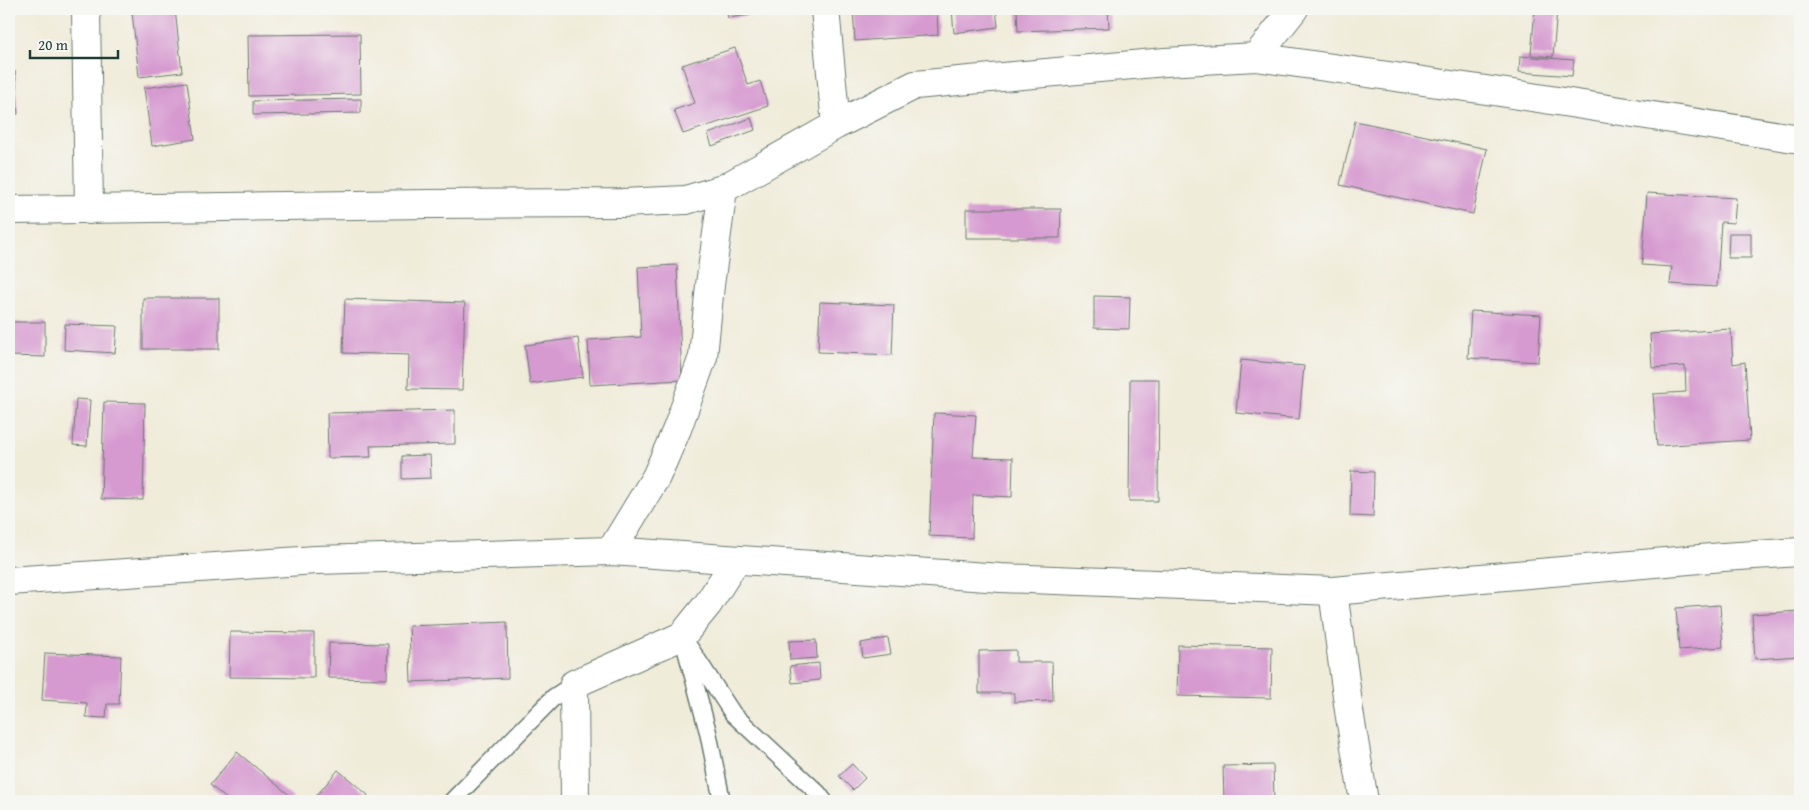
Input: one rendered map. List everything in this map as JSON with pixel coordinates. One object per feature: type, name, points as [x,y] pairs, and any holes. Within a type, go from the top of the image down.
[{"type":"street","points":[[86,9],[89,210]]},
{"type":"street","points":[[825,9],[836,125]]},
{"type":"street","points":[[1256,56],[1294,9]]},
{"type":"street","points":[[9,210],[622,203],[686,200],[724,189],[836,125],[915,85],[1165,62],[1256,56],[1800,139]]},
{"type":"street","points":[[611,551],[656,477],[703,357],[710,285],[724,189]]},
{"type":"street","points":[[9,581],[316,560],[611,551],[1000,578],[1333,591],[1800,552]]},
{"type":"street","points":[[575,801],[574,684],[682,636],[708,604],[736,560]]},
{"type":"street","points":[[1333,591],[1364,801]]},
{"type":"lane","points":[[682,636],[708,732],[722,801]]},
{"type":"lane","points":[[682,636],[733,714],[818,793],[824,801]]},
{"type":"lane","points":[[452,801],[554,697],[574,684]]},
{"type":"building","points":[[175,9],[182,72],[139,77],[132,12]]},
{"type":"building","points":[[726,9],[764,9],[764,13],[728,18]]},
{"type":"building","points":[[853,9],[937,9],[938,35],[855,41]]},
{"type":"building","points":[[952,9],[996,9],[998,27],[954,33]]},
{"type":"building","points":[[1017,9],[1108,9],[1109,28],[1018,31]]},
{"type":"building","points":[[1535,9],[1557,9],[1553,57],[1531,55]]},
{"type":"building","points":[[360,34],[361,94],[249,96],[248,35]]},
{"type":"building","points":[[735,48],[748,85],[760,81],[768,106],[683,134],[674,110],[695,103],[682,65]]},
{"type":"building","points":[[1520,56],[1574,60],[1572,76],[1519,72]]},
{"type":"building","points":[[15,71],[18,114],[9,115],[9,72]]},
{"type":"building","points":[[187,82],[195,139],[152,146],[144,88]]},
{"type":"building","points":[[361,99],[361,113],[253,115],[253,101]]},
{"type":"building","points":[[751,118],[755,130],[712,146],[708,134]]},
{"type":"building","points":[[1355,121],[1487,149],[1473,214],[1340,185]]},
{"type":"building","points":[[1647,193],[1736,198],[1734,223],[1721,222],[1717,287],[1670,284],[1672,267],[1642,265]]},
{"type":"building","points":[[966,209],[1061,209],[1060,238],[966,238]]},
{"type":"building","points":[[1729,233],[1751,233],[1751,258],[1728,258]]},
{"type":"building","points":[[677,265],[682,380],[590,385],[588,340],[641,337],[638,267]]},
{"type":"building","points":[[1094,296],[1130,297],[1129,329],[1094,328]]},
{"type":"building","points":[[143,298],[219,298],[219,349],[143,349]]},
{"type":"building","points":[[345,299],[465,303],[462,390],[408,389],[409,355],[343,353]]},
{"type":"building","points":[[820,302],[894,305],[892,355],[818,352]]},
{"type":"building","points":[[1471,311],[1541,315],[1538,362],[1468,358]]},
{"type":"building","points":[[9,322],[45,322],[45,357],[9,356]]},
{"type":"building","points":[[65,324],[117,326],[115,353],[64,350]]},
{"type":"building","points":[[1731,329],[1733,364],[1745,362],[1750,440],[1657,446],[1653,394],[1686,392],[1685,366],[1652,368],[1650,334]]},
{"type":"building","points":[[578,338],[583,377],[530,384],[525,345]]},
{"type":"building","points":[[1241,360],[1304,366],[1299,419],[1236,413]]},
{"type":"building","points":[[1130,379],[1159,379],[1158,501],[1129,501]]},
{"type":"building","points":[[76,399],[90,400],[87,446],[73,445]]},
{"type":"building","points":[[104,402],[145,403],[143,500],[101,499]]},
{"type":"building","points":[[455,410],[455,444],[370,446],[371,457],[328,458],[327,413]]},
{"type":"building","points":[[934,413],[976,415],[973,457],[1013,458],[1012,497],[973,495],[972,538],[929,536]]},
{"type":"building","points":[[430,455],[431,478],[402,479],[402,456]]},
{"type":"building","points":[[1351,471],[1374,472],[1373,517],[1350,516]]},
{"type":"building","points":[[1720,605],[1723,647],[1679,650],[1676,608]]},
{"type":"building","points":[[1800,611],[1800,656],[1755,659],[1752,614]]},
{"type":"building","points":[[507,622],[508,678],[411,682],[409,626]]},
{"type":"building","points":[[230,632],[314,633],[314,678],[229,677]]},
{"type":"building","points":[[888,638],[891,654],[863,658],[861,643]]},
{"type":"building","points":[[816,640],[817,658],[790,660],[789,641]]},
{"type":"building","points":[[329,643],[388,644],[387,679],[328,678]]},
{"type":"building","points":[[1178,645],[1272,647],[1271,698],[1177,696]]},
{"type":"building","points":[[1016,650],[1016,662],[1052,662],[1053,701],[1014,702],[1014,693],[979,693],[979,651]]},
{"type":"building","points":[[45,653],[121,656],[119,704],[107,704],[106,718],[86,717],[87,703],[42,700]]},
{"type":"building","points":[[819,663],[820,680],[792,683],[790,666]]},
{"type":"building","points":[[237,752],[293,798],[290,801],[229,801],[210,785]]},
{"type":"building","points":[[852,764],[865,778],[853,790],[839,776]]},
{"type":"building","points":[[1273,765],[1274,801],[1224,801],[1223,766]]},
{"type":"building","points":[[338,770],[368,795],[363,801],[312,801]]}]
